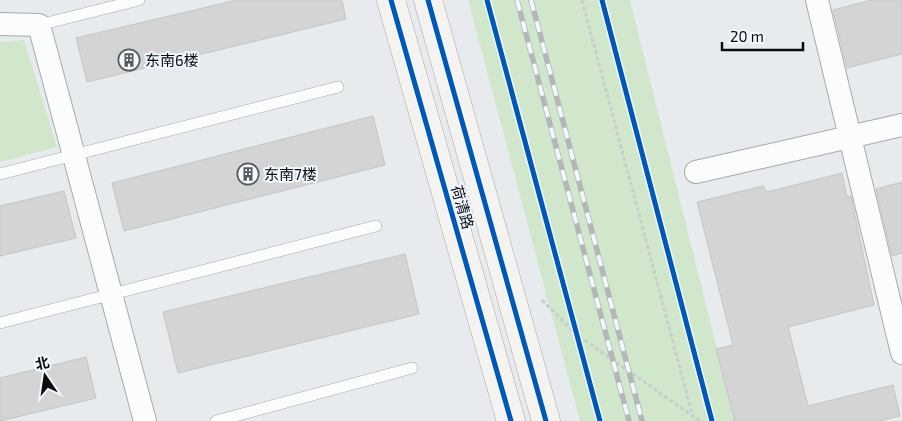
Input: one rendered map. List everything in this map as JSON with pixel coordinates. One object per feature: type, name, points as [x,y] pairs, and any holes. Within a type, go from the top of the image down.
[{"type":"main road","name":"荷清路","points":[[390,0],[511,421]]},
{"type":"main road","name":"荷清路","points":[[428,0],[546,421]]},
{"type":"street","points":[[820,1],[851,137],[898,313],[902,353]]},
{"type":"street","points":[[0,24],[39,24],[145,421]]},
{"type":"street","points":[[696,172],[902,125]]},
{"type":"lane","points":[[39,24],[139,0]]},
{"type":"lane","points":[[0,174],[338,87]]},
{"type":"lane","points":[[0,323],[376,226]]},
{"type":"lane","points":[[216,421],[412,368]]},
{"type":"path","points":[[582,0],[694,421]]},
{"type":"path","points":[[540,298],[576,334],[700,421]]},
{"type":"path","points":[[574,325],[579,344]]},
{"type":"green space","points":[[468,0],[630,0],[735,421],[580,421]]},
{"type":"green space","points":[[24,40],[57,147],[0,162],[0,42]]},
{"type":"building","name":"东南6楼","points":[[237,0],[342,0],[346,19],[87,82],[76,38]]},
{"type":"building","points":[[872,0],[902,0],[902,54],[847,68],[833,10]]},
{"type":"building","name":"东南7楼","points":[[373,116],[385,165],[124,231],[112,183]]},
{"type":"building","points":[[842,173],[847,197],[851,196],[874,305],[788,327],[808,406],[893,385],[900,416],[879,421],[735,421],[716,349],[733,345],[697,202],[763,186],[767,192]]},
{"type":"building","points":[[902,182],[902,253],[892,256],[876,189]]},
{"type":"building","points":[[64,191],[76,238],[0,256],[0,206]]},
{"type":"building","points":[[405,254],[419,314],[178,373],[163,312]]},
{"type":"building","points":[[86,357],[96,398],[0,421],[0,378]]},
{"type":"railway","points":[[517,0],[629,421]]},
{"type":"railway","points":[[531,0],[642,421]]},
{"type":"cycle path","points":[[391,0],[511,421]]},
{"type":"cycle path","points":[[428,0],[546,421]]},
{"type":"cycle path","points":[[487,0],[600,421]]},
{"type":"cycle path","points":[[602,0],[712,421]]},
{"type":"place","name":"东南6楼","points":[[129,60]]},
{"type":"place","name":"东南7楼","points":[[248,174]]}]
